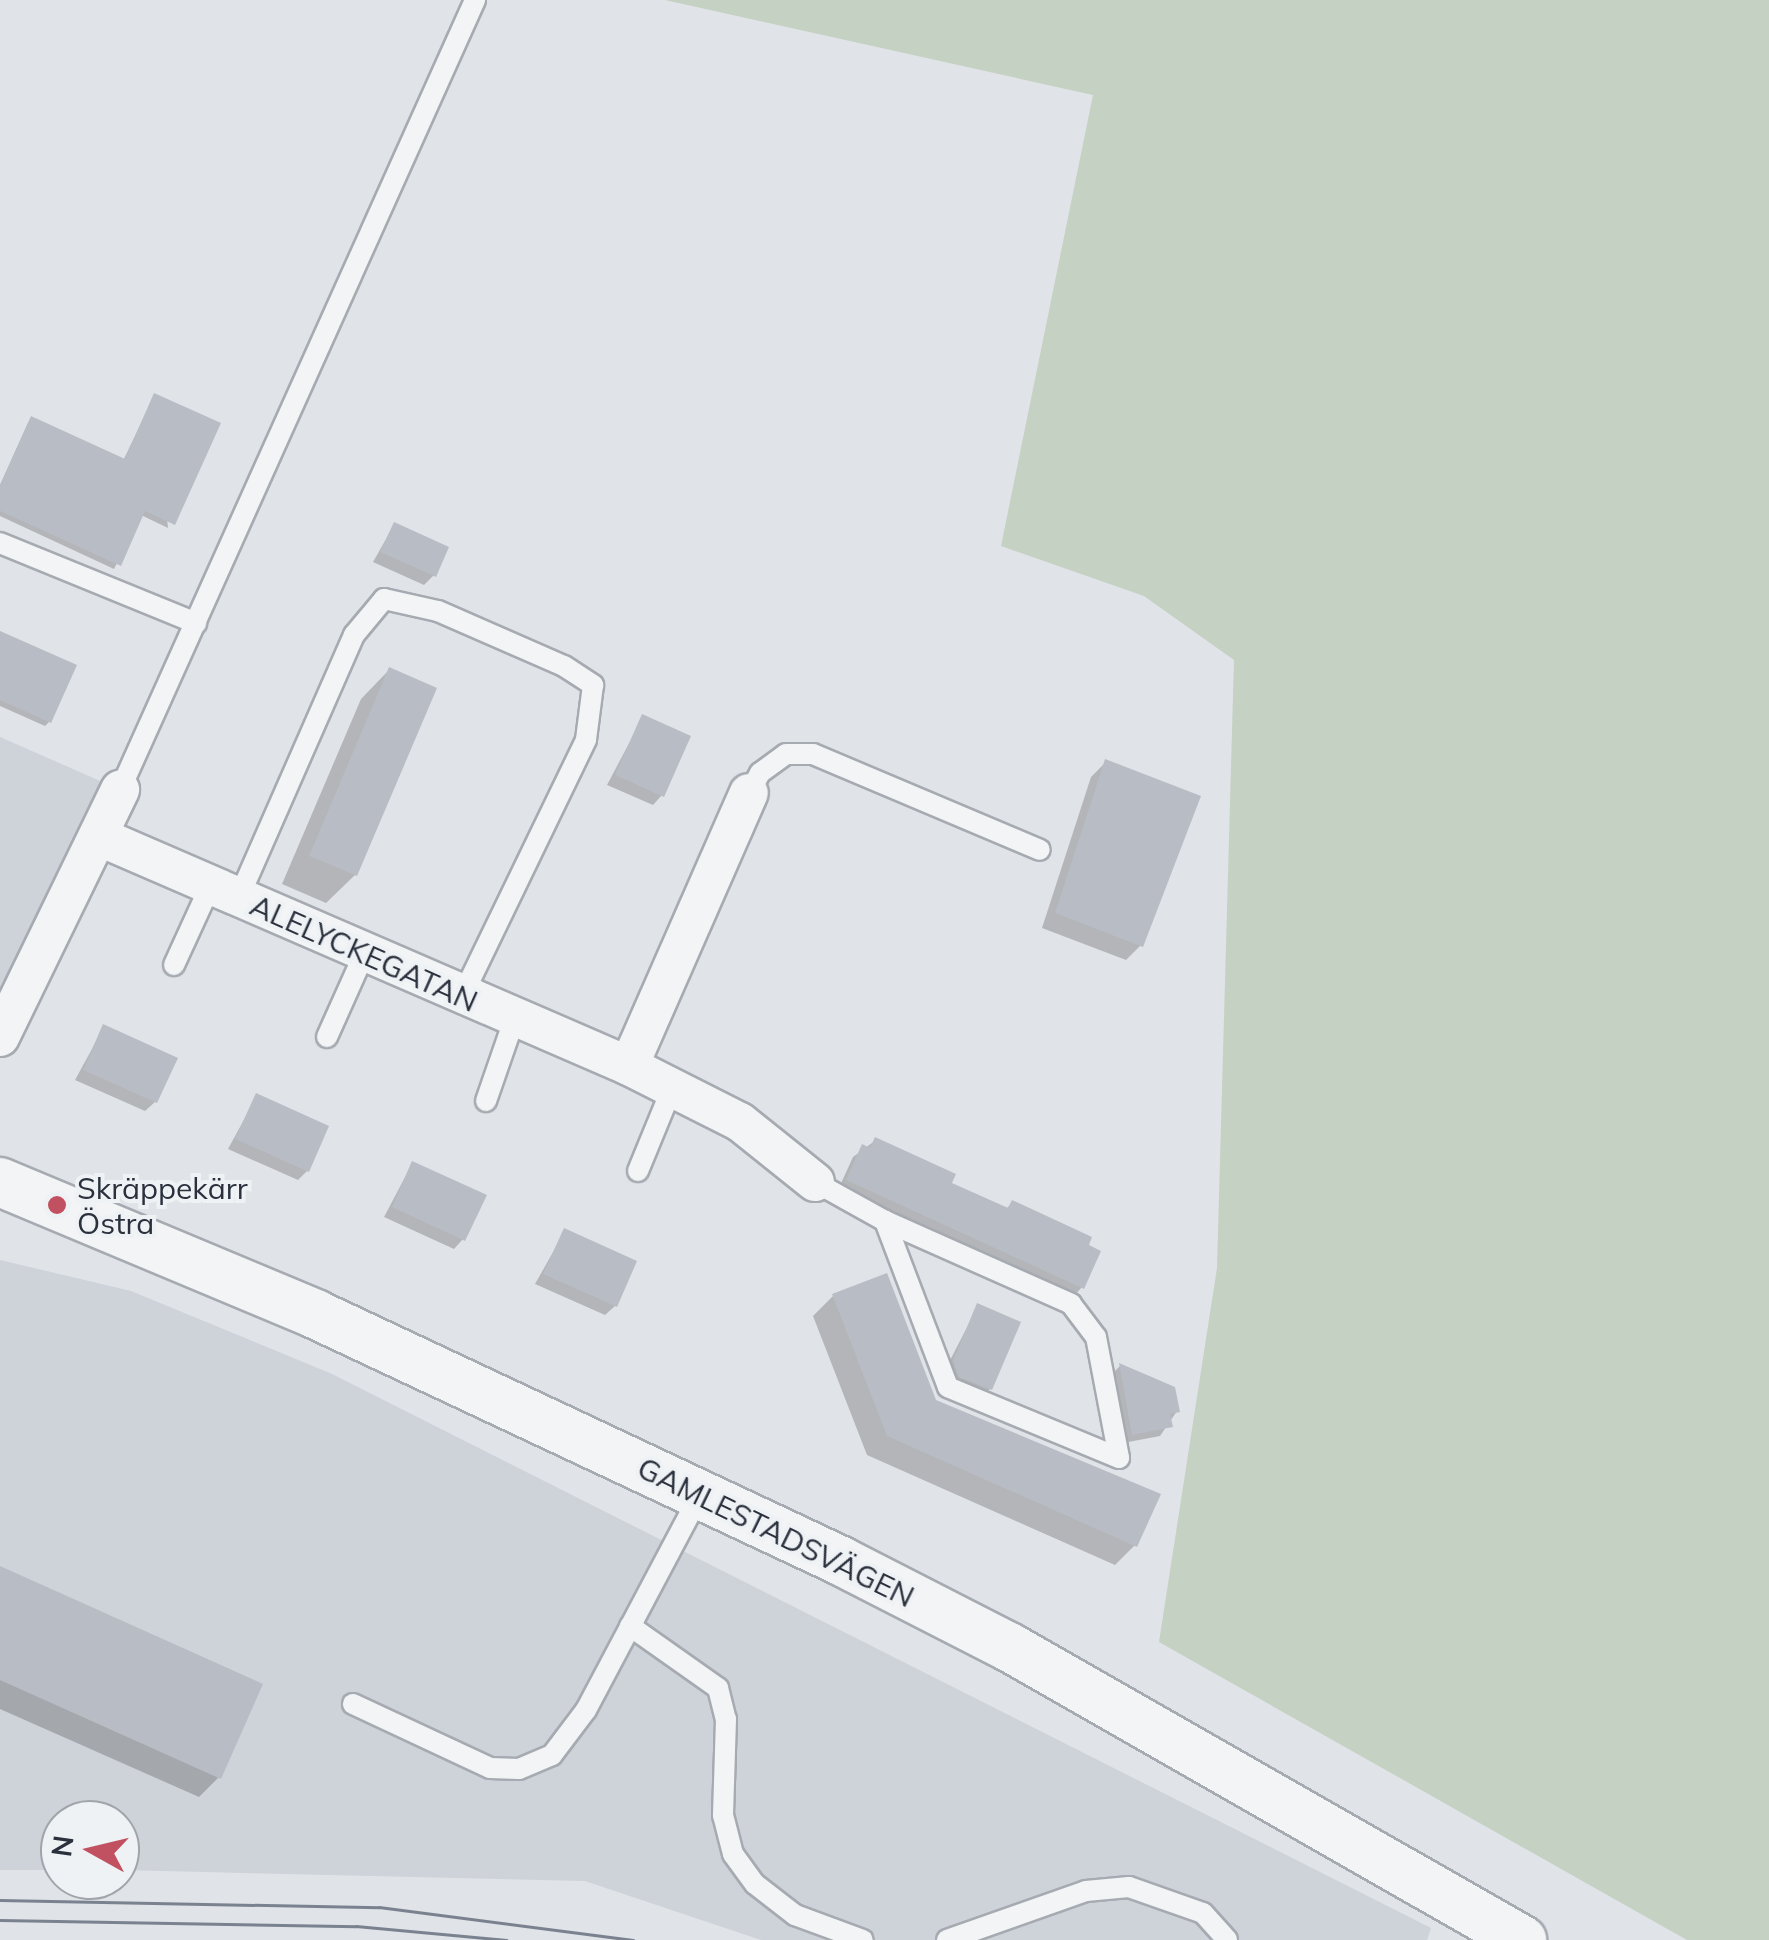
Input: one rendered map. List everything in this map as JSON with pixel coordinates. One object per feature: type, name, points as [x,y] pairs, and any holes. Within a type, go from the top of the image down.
[{"type":"street","points":[[0,1037],[120,790]]},
{"type":"street","points":[[629,1066],[749,793]]},
{"type":"street","name":"ALELYCKEGATAN","points":[[100,836],[514,1020],[629,1066],[740,1122],[814,1182]]},
{"type":"street","name":"GAMLESTADSVÄGEN","points":[[0,1182],[315,1314],[701,1493],[1009,1647],[1522,1940]]},
{"type":"lane","points":[[120,790],[475,0]]},
{"type":"lane","points":[[0,543],[196,623]]},
{"type":"lane","points":[[174,964],[225,891],[354,635],[384,599],[422,606],[564,666],[593,685],[586,740],[462,997]]},
{"type":"lane","points":[[749,793],[760,773],[786,754],[813,754],[1040,850]]},
{"type":"lane","points":[[327,1037],[365,952]]},
{"type":"lane","points":[[486,1101],[514,1020]]},
{"type":"lane","points":[[638,1171],[672,1088]]},
{"type":"lane","name":"ALELYCKEGATAN","points":[[814,1182],[885,1221],[1071,1304],[1096,1337],[1118,1458],[948,1387],[885,1221]]},
{"type":"lane","points":[[352,1704],[490,1768],[519,1769],[552,1754],[586,1710],[701,1493]]},
{"type":"lane","points":[[630,1626],[718,1688],[726,1718],[723,1815],[744,1869],[795,1915],[863,1940]]},
{"type":"lane","points":[[947,1940],[1086,1891],[1128,1887],[1203,1913],[1226,1940]]},
{"type":"shaded area","points":[[0,737],[107,784],[0,1049]]},
{"type":"shaded area","points":[[0,1260],[131,1291],[332,1374],[1431,1928],[1427,1940],[761,1940],[585,1881],[140,1870],[140,1800],[40,1800],[40,1870],[0,1870]]},
{"type":"green space","points":[[665,0],[1769,0],[1769,1940],[1687,1940],[1159,1642],[1217,1268],[1234,660],[1144,596],[1001,546],[1093,95]]},
{"type":"building","points":[[154,393],[221,423],[175,525],[145,511],[121,566],[0,511],[0,485],[31,416],[125,459]]},
{"type":"building","points":[[394,522],[449,547],[436,577],[380,552]]},
{"type":"building","points":[[0,631],[77,665],[51,723],[0,700]]},
{"type":"building","points":[[389,667],[437,688],[357,876],[309,856]]},
{"type":"building","points":[[642,714],[691,736],[664,797],[615,775]]},
{"type":"building","points":[[1105,759],[1201,796],[1143,947],[1055,913]]},
{"type":"building","points":[[103,1024],[178,1058],[157,1103],[83,1070]]},
{"type":"building","points":[[256,1093],[329,1126],[309,1172],[235,1139]]},
{"type":"building","points":[[875,1137],[956,1174],[952,1183],[1008,1208],[1012,1200],[1092,1237],[1089,1245],[1101,1251],[1084,1289],[846,1180],[862,1144],[870,1148]]},
{"type":"building","points":[[412,1161],[487,1195],[465,1241],[392,1207]]},
{"type":"building","points":[[564,1228],[637,1261],[617,1307],[543,1274]]},
{"type":"building","points":[[887,1273],[936,1400],[1161,1494],[1137,1547],[887,1436],[832,1294]]},
{"type":"building","points":[[977,1303],[1021,1322],[992,1390],[959,1377],[953,1361]]},
{"type":"building","points":[[1119,1363],[1175,1387],[1180,1412],[1170,1414],[1173,1427],[1132,1435]]},
{"type":"building","points":[[0,1566],[263,1684],[221,1779],[0,1680]]},
{"type":"tram line","points":[[0,1900],[379,1907],[633,1940]]},
{"type":"tram line","points":[[0,1920],[356,1926],[506,1940]]},
{"type":"place","name":"Skräppekärr Östra","points":[[57,1205]]}]
